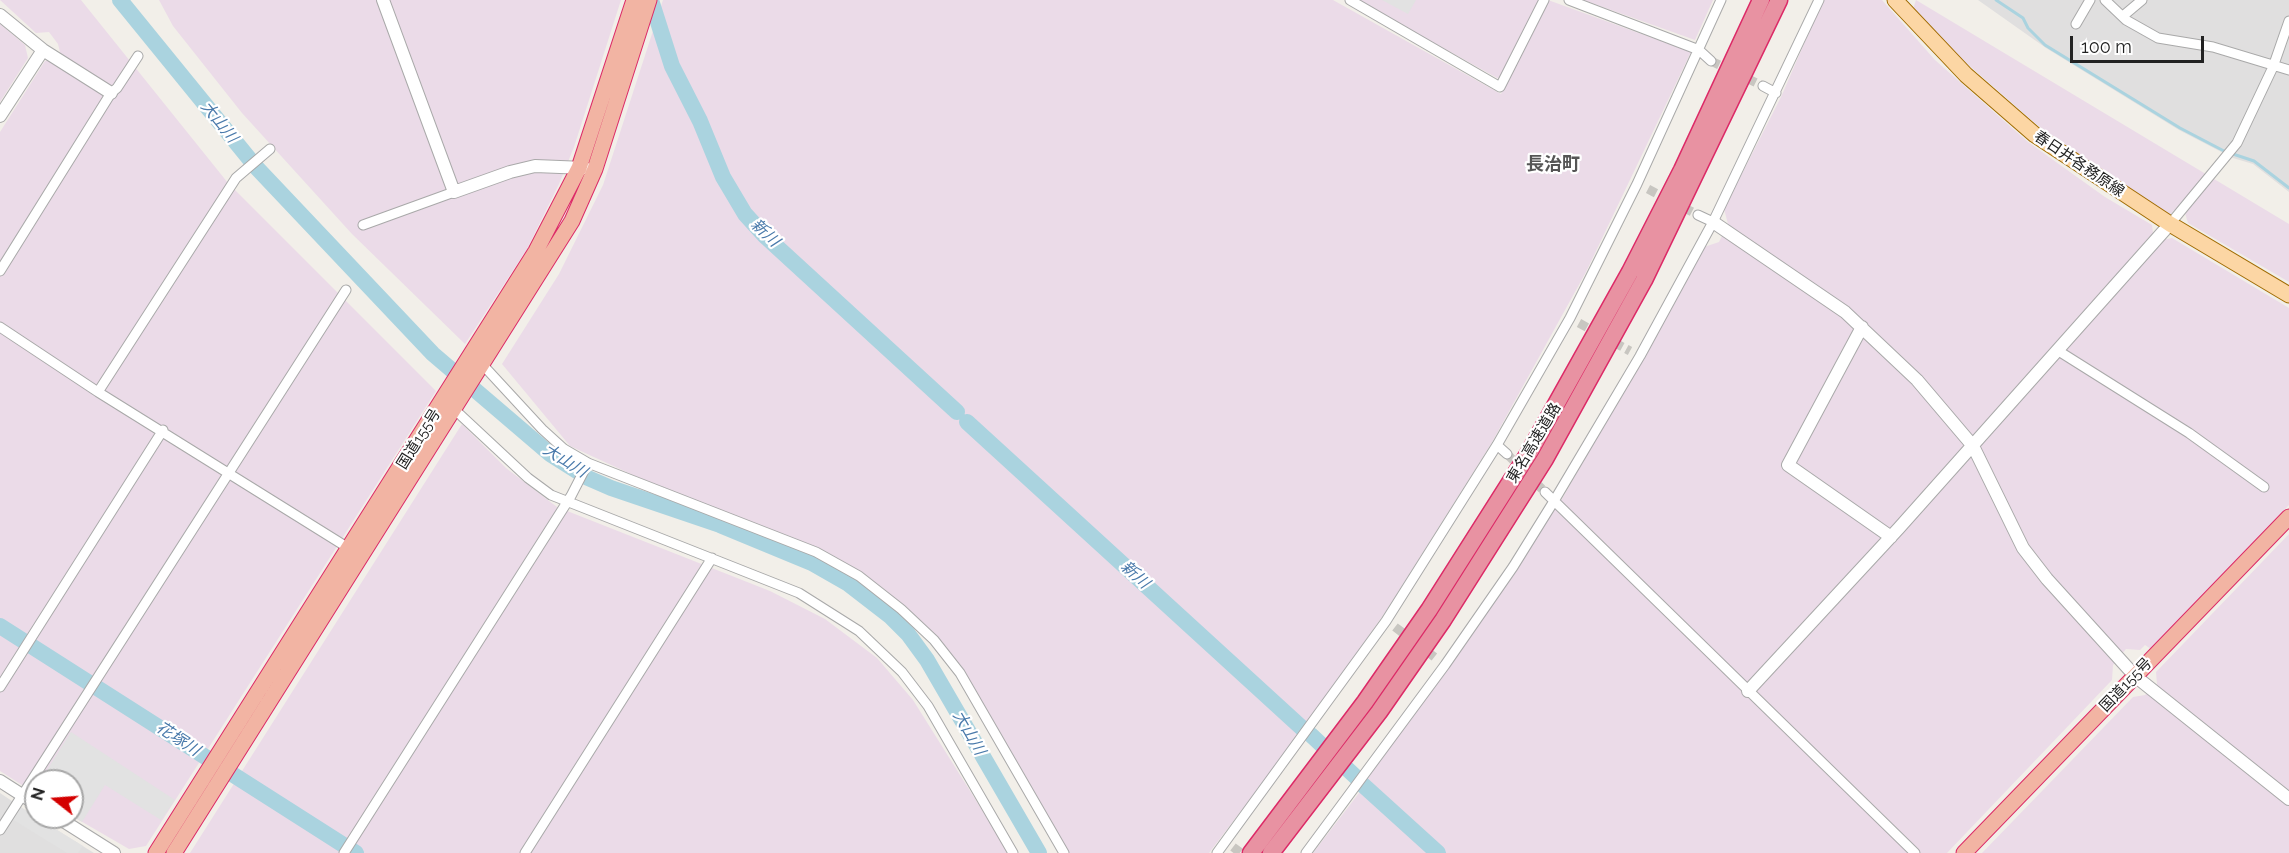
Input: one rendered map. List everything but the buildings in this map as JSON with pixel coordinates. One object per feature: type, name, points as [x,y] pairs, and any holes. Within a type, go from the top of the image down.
[{"type":"highway","name":"国道155号","points":[[478,359],[579,168],[634,0]]},
{"type":"highway","name":"国道155号","points":[[174,853],[450,403],[573,221],[595,169],[649,0]]},
{"type":"highway","name":"東名高速道路","points":[[1251,853],[1342,747],[1482,529],[1573,377],[1682,170],[1761,0]]},
{"type":"highway","name":"東名高速道路","points":[[1342,747],[1379,712],[1491,546],[1588,383],[1696,178],[1779,0]]},
{"type":"highway","name":"国道155号","points":[[156,853],[350,549],[450,403]]},
{"type":"highway","name":"国道155号","points":[[1964,853],[2289,517]]},
{"type":"highway","name":"東名高速道路","points":[[1271,853],[1326,768]]},
{"type":"main road","name":"春日井各務原線","points":[[1895,0],[1966,75],[2034,135],[2170,224],[2289,295]]},
{"type":"street","points":[[383,0],[454,192]]},
{"type":"street","points":[[1350,0],[1500,87],[1544,0]]},
{"type":"street","points":[[1569,0],[1699,50],[1711,61]]},
{"type":"street","points":[[1217,853],[1229,844],[1386,621],[1497,446],[1569,318],[1637,184],[1721,0]]},
{"type":"street","points":[[1306,853],[1441,662],[1513,567],[1554,501],[1640,356],[1713,222],[1819,0]]},
{"type":"street","points":[[2076,24],[2090,0]]},
{"type":"street","points":[[2105,0],[2123,16],[2158,38],[2213,47],[2272,67],[2289,70]]},
{"type":"street","points":[[2123,16],[2142,0]]},
{"type":"street","points":[[0,15],[43,50],[111,93]]},
{"type":"street","points":[[1748,691],[1973,446],[2170,224],[2237,143],[2272,67],[2289,21]]},
{"type":"street","points":[[0,116],[43,50]]},
{"type":"street","points":[[0,271],[111,93],[117,88],[138,56]]},
{"type":"street","points":[[1763,86],[1776,93]]},
{"type":"street","points":[[98,392],[239,175],[268,151]]},
{"type":"street","points":[[363,225],[526,168],[595,169]]},
{"type":"street","points":[[1637,184],[1648,189]]},
{"type":"street","points":[[1698,214],[1837,307],[1862,327],[1917,380],[1973,446],[2023,548],[2047,579],[2135,676],[2289,799]]},
{"type":"street","points":[[0,830],[346,290]]},
{"type":"street","points":[[1569,318],[1579,323]]},
{"type":"street","points":[[0,327],[98,392],[163,430],[350,549]]},
{"type":"street","points":[[1862,327],[1788,465],[1891,537]]},
{"type":"street","points":[[2057,350],[2189,433],[2264,487]]},
{"type":"street","points":[[1630,351],[1640,356]]},
{"type":"street","points":[[478,359],[542,429],[564,449],[587,465],[816,552],[859,576],[902,609],[934,640],[960,673],[1064,853]]},
{"type":"street","points":[[450,403],[528,478],[551,495],[569,499],[799,593],[859,631],[902,672],[928,706],[1013,853]]},
{"type":"street","points":[[0,687],[163,430]]},
{"type":"street","points":[[1497,446],[1506,454]]},
{"type":"street","points":[[344,853],[569,499],[587,465]]},
{"type":"street","points":[[1545,492],[1915,853]]},
{"type":"street","points":[[525,853],[712,558]]},
{"type":"street","points":[[1386,621],[1395,627]]},
{"type":"street","points":[[0,781],[22,796]]},
{"type":"street","points":[[76,829],[114,853]]},
{"type":"shaded area","points":[[0,0],[81,0],[228,183],[436,391],[146,846],[129,849],[84,823],[84,769],[24,769],[24,786],[0,771],[0,132],[45,61],[51,60],[60,52],[58,44],[49,32],[36,33]]},
{"type":"shaded area","points":[[159,0],[621,0],[574,147],[559,184],[527,249],[465,344],[352,234],[242,113],[173,26]]},
{"type":"shaded area","points":[[663,0],[1333,0],[1501,94],[1548,0],[1691,52],[1586,272],[1491,444],[1386,611],[1310,720],[1209,853],[1068,853],[993,727],[983,703],[949,653],[929,630],[883,588],[853,568],[806,544],[635,476],[570,446],[502,364],[559,274],[603,185]]},
{"type":"shaded area","points":[[1357,0],[1540,0],[1503,76],[1499,79]]},
{"type":"shaded area","points":[[1382,0],[1416,0],[1408,14]]},
{"type":"shaded area","points":[[1583,0],[1713,0],[1695,40]]},
{"type":"shaded area","points":[[1823,0],[1882,0],[1935,60],[2028,142],[2105,197],[2152,225],[2153,233],[2162,240],[2172,238],[2289,308],[2289,505],[2151,649],[2145,645],[2140,650],[2126,649],[2113,665],[2112,680],[1947,853],[1313,853],[1359,793],[1368,776],[1562,499],[1704,247],[1719,242],[1728,224],[1724,209],[1781,97]]},
{"type":"shaded area","points":[[1916,0],[2289,224],[2289,282],[2188,223],[2185,213],[2174,210],[2168,217],[2036,124],[1957,55],[1913,9]]},
{"type":"shaded area","points":[[1978,0],[2289,0],[2289,192],[2253,164],[2233,158],[2179,130],[2046,48]]},
{"type":"shaded area","points":[[0,24],[25,45],[28,58],[0,102]]},
{"type":"shaded area","points":[[462,424],[506,468],[557,507],[770,591],[825,619],[877,658],[913,700],[1009,853],[190,853]]},
{"type":"shaded area","points":[[2289,534],[2289,853],[1982,853],[2133,697],[2145,695],[2157,684],[2156,672]]},
{"type":"shaded area","points":[[71,732],[175,800],[161,820],[105,785],[84,819],[84,769],[48,769]]},
{"type":"shaded area","points":[[0,793],[24,809],[24,829],[55,829],[94,853],[0,853]]},
{"type":"shaded area","points":[[20,807],[24,809],[24,826],[12,819]]},
{"type":"shaded area","points":[[28,829],[56,829],[83,846],[78,853],[67,853]]},
{"type":"waterway","name":"大山川","points":[[120,0],[256,167],[433,354],[550,454],[588,478],[611,488],[720,525],[812,563],[847,583],[891,617],[908,634],[927,660],[1039,853]]},
{"type":"waterway","name":"新川","points":[[651,0],[672,66],[700,121],[723,177],[745,214],[765,236],[957,412]]},
{"type":"waterway","points":[[1996,0],[2023,18],[2028,28],[2045,45],[2180,128],[2224,151],[2254,161],[2289,188]]},
{"type":"waterway","name":"新川","points":[[967,422],[1303,729]]},
{"type":"waterway","name":"花塚川","points":[[0,626],[356,853]]},
{"type":"waterway","name":"新川","points":[[1311,735],[1358,779]]},
{"type":"waterway","name":"新川","points":[[1363,785],[1438,853]]},
{"type":"tunnel","points":[[1711,61],[1763,86]]},
{"type":"tunnel","points":[[1648,189],[1698,215]]},
{"type":"tunnel","points":[[1579,323],[1630,351]]},
{"type":"tunnel","points":[[1507,454],[1545,492]]},
{"type":"tunnel","points":[[1395,627],[1437,659]]},
{"type":"tunnel","points":[[1233,847],[1241,853]]},
{"type":"district","name":"長治町","points":[[1553,165]]}]
